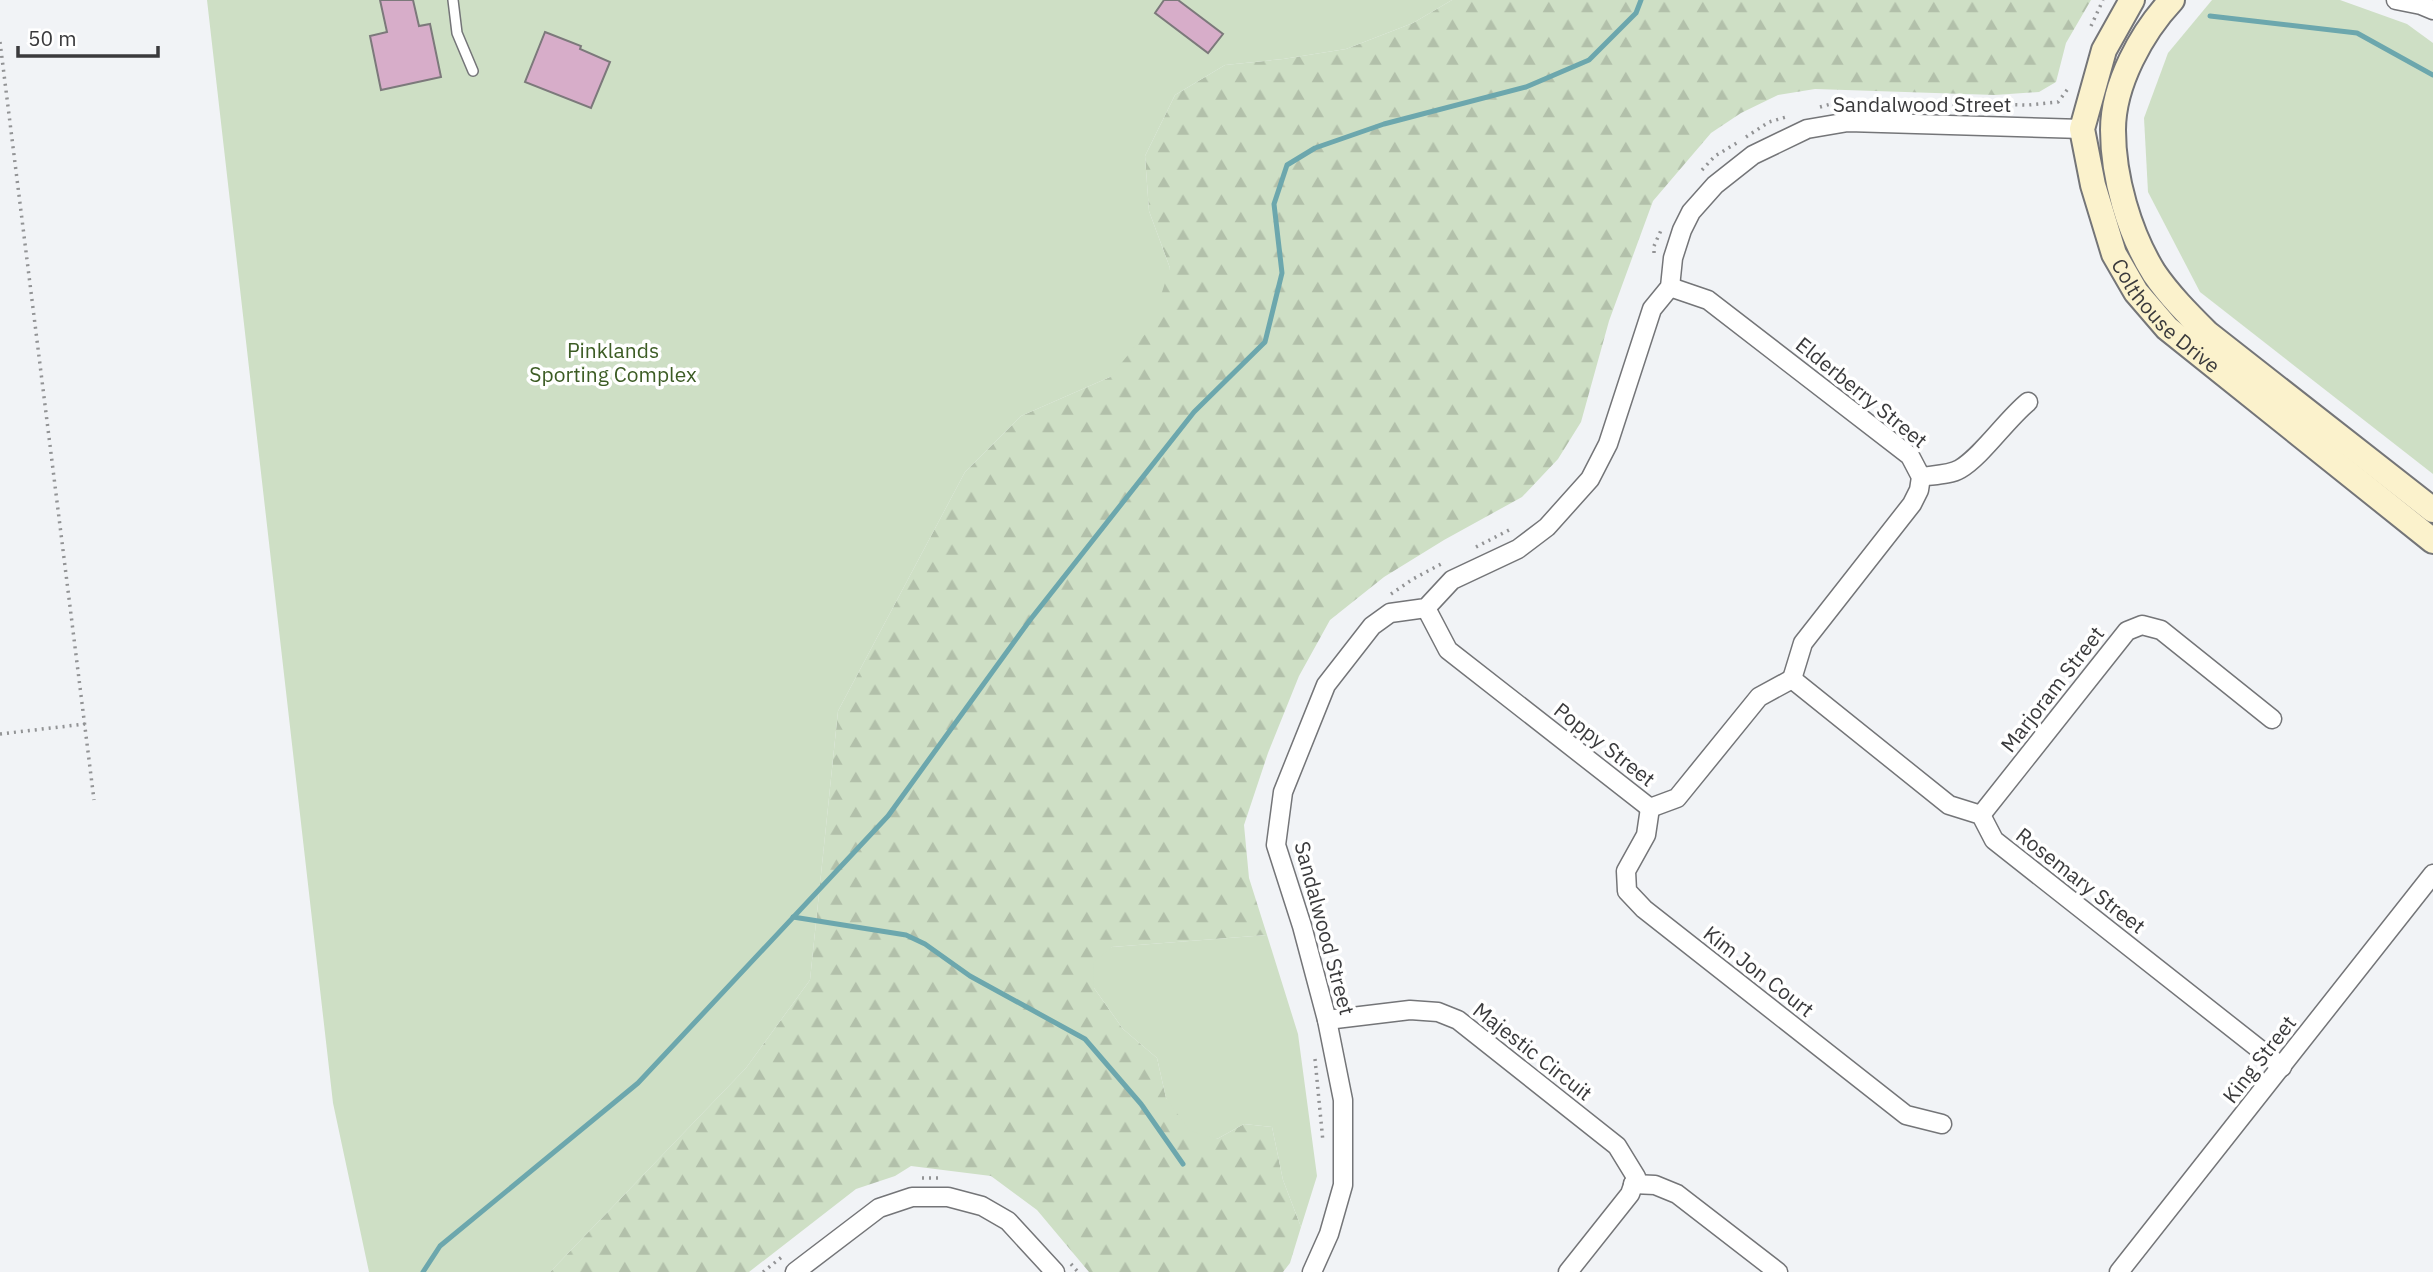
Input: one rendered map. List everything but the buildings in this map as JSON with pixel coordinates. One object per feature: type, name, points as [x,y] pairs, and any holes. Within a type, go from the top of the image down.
[{"type":"street","name":"Colthouse Drive","points":[[2132,0],[2104,50],[2082,129],[2093,185],[2114,254],[2144,301],[2167,328],[2433,541]]},
{"type":"street","name":"Colthouse Drive","points":[[2172,0],[2155,18],[2131,64],[2119,95],[2113,129],[2119,182],[2134,231],[2154,272],[2177,303],[2207,333],[2433,510]]},
{"type":"street","points":[[2396,0],[2433,10]]},
{"type":"street","name":"Sandalwood Street","points":[[1312,1272],[1339,1204],[1345,1173],[1343,1100],[1327,1020],[1302,926],[1276,845],[1283,792],[1326,685],[1372,626],[1390,613],[1426,608],[1451,580],[1518,549],[1547,527],[1590,479],[1608,444],[1652,309],[1670,287],[1673,258],[1682,230],[1699,203],[1715,185],[1754,155],[1807,130],[1848,122],[2082,129]]},
{"type":"street","points":[[2082,129],[2113,129]]},
{"type":"street","name":"Elderberry Street","points":[[1670,287],[1708,299],[1910,456],[1922,477],[1912,504],[1803,643],[1792,679]]},
{"type":"street","points":[[1922,477],[1958,471],[2028,402]]},
{"type":"street","name":"Poppy Street","points":[[1426,608],[1448,650],[1650,808],[1677,798],[1759,697],[1792,679]]},
{"type":"street","name":"Marjoram Street","points":[[1981,815],[2127,631],[2142,625],[2161,630],[2272,719]]},
{"type":"street","points":[[1792,679],[1949,805],[1981,815]]},
{"type":"street","name":"Kim Jon Court","points":[[1650,808],[1646,835],[1626,871],[1627,891],[1644,909],[1906,1115],[1942,1124]]},
{"type":"street","name":"Rosemary Street","points":[[1981,815],[1994,840],[2282,1067]]},
{"type":"street","name":"King Street","points":[[2119,1272],[2433,874]]},
{"type":"street","name":"Majestic Circuit","points":[[1327,1020],[1410,1010],[1438,1012],[1458,1020],[1617,1146],[1636,1177],[1633,1184]]},
{"type":"street","points":[[1568,1272],[1630,1194],[1633,1184],[1655,1185],[1677,1194],[1778,1272]]},
{"type":"street","points":[[795,1272],[879,1208],[912,1197],[948,1197],[982,1206],[1008,1221],[1055,1272]]},
{"type":"lane","points":[[453,0],[457,33],[473,71]]},
{"type":"path","points":[[0,42],[94,800]]},
{"type":"path","points":[[0,734],[85,724]]},
{"type":"green space","name":"Pinklands Sporting Complex","points":[[207,0],[1452,0],[1413,23],[1346,49],[1225,65],[1175,95],[1145,156],[1149,211],[1170,268],[1150,328],[1110,377],[1021,416],[965,472],[838,711],[810,980],[746,1068],[550,1272],[369,1272],[333,1103]]},
{"type":"green space","points":[[1452,0],[2091,0],[2066,43],[2056,82],[2039,92],[1995,95],[1815,89],[1778,95],[1741,113],[1711,133],[1653,201],[1609,321],[1581,422],[1558,459],[1522,497],[1384,577],[1330,620],[1299,676],[1268,753],[1244,825],[1249,878],[1267,935],[1112,947],[1094,988],[1123,1029],[1157,1058],[1166,1098],[1217,1139],[1244,1124],[1272,1127],[1283,1180],[1301,1227],[1290,1263],[1283,1272],[1089,1272],[1037,1210],[991,1176],[911,1166],[895,1176],[856,1189],[749,1272],[550,1272],[746,1068],[810,980],[838,711],[965,472],[1021,416],[1110,377],[1170,268],[1149,211],[1145,156],[1175,95],[1225,65],[1346,49],[1413,23]]},
{"type":"green space","points":[[2212,0],[2340,0],[2407,24],[2433,43],[2433,474],[2200,292],[2148,192],[2144,118],[2168,53]]},
{"type":"green space","points":[[1267,935],[1298,1034],[1317,1176],[1301,1227],[1283,1180],[1272,1127],[1244,1124],[1217,1139],[1190,1131],[1166,1098],[1157,1058],[1123,1029],[1094,988],[1093,963],[1112,947]]},
{"type":"waterway","points":[[423,1272],[440,1246],[638,1083],[888,816],[1030,620],[1194,412],[1265,342],[1282,273],[1274,204],[1287,165],[1315,148],[1384,124],[1526,87],[1589,60],[1636,13],[1641,0]]},
{"type":"waterway","points":[[2210,16],[2357,33],[2433,75]]},
{"type":"waterway","points":[[793,917],[906,935],[925,944],[970,976],[1085,1039],[1141,1104],[1183,1164]]}]
